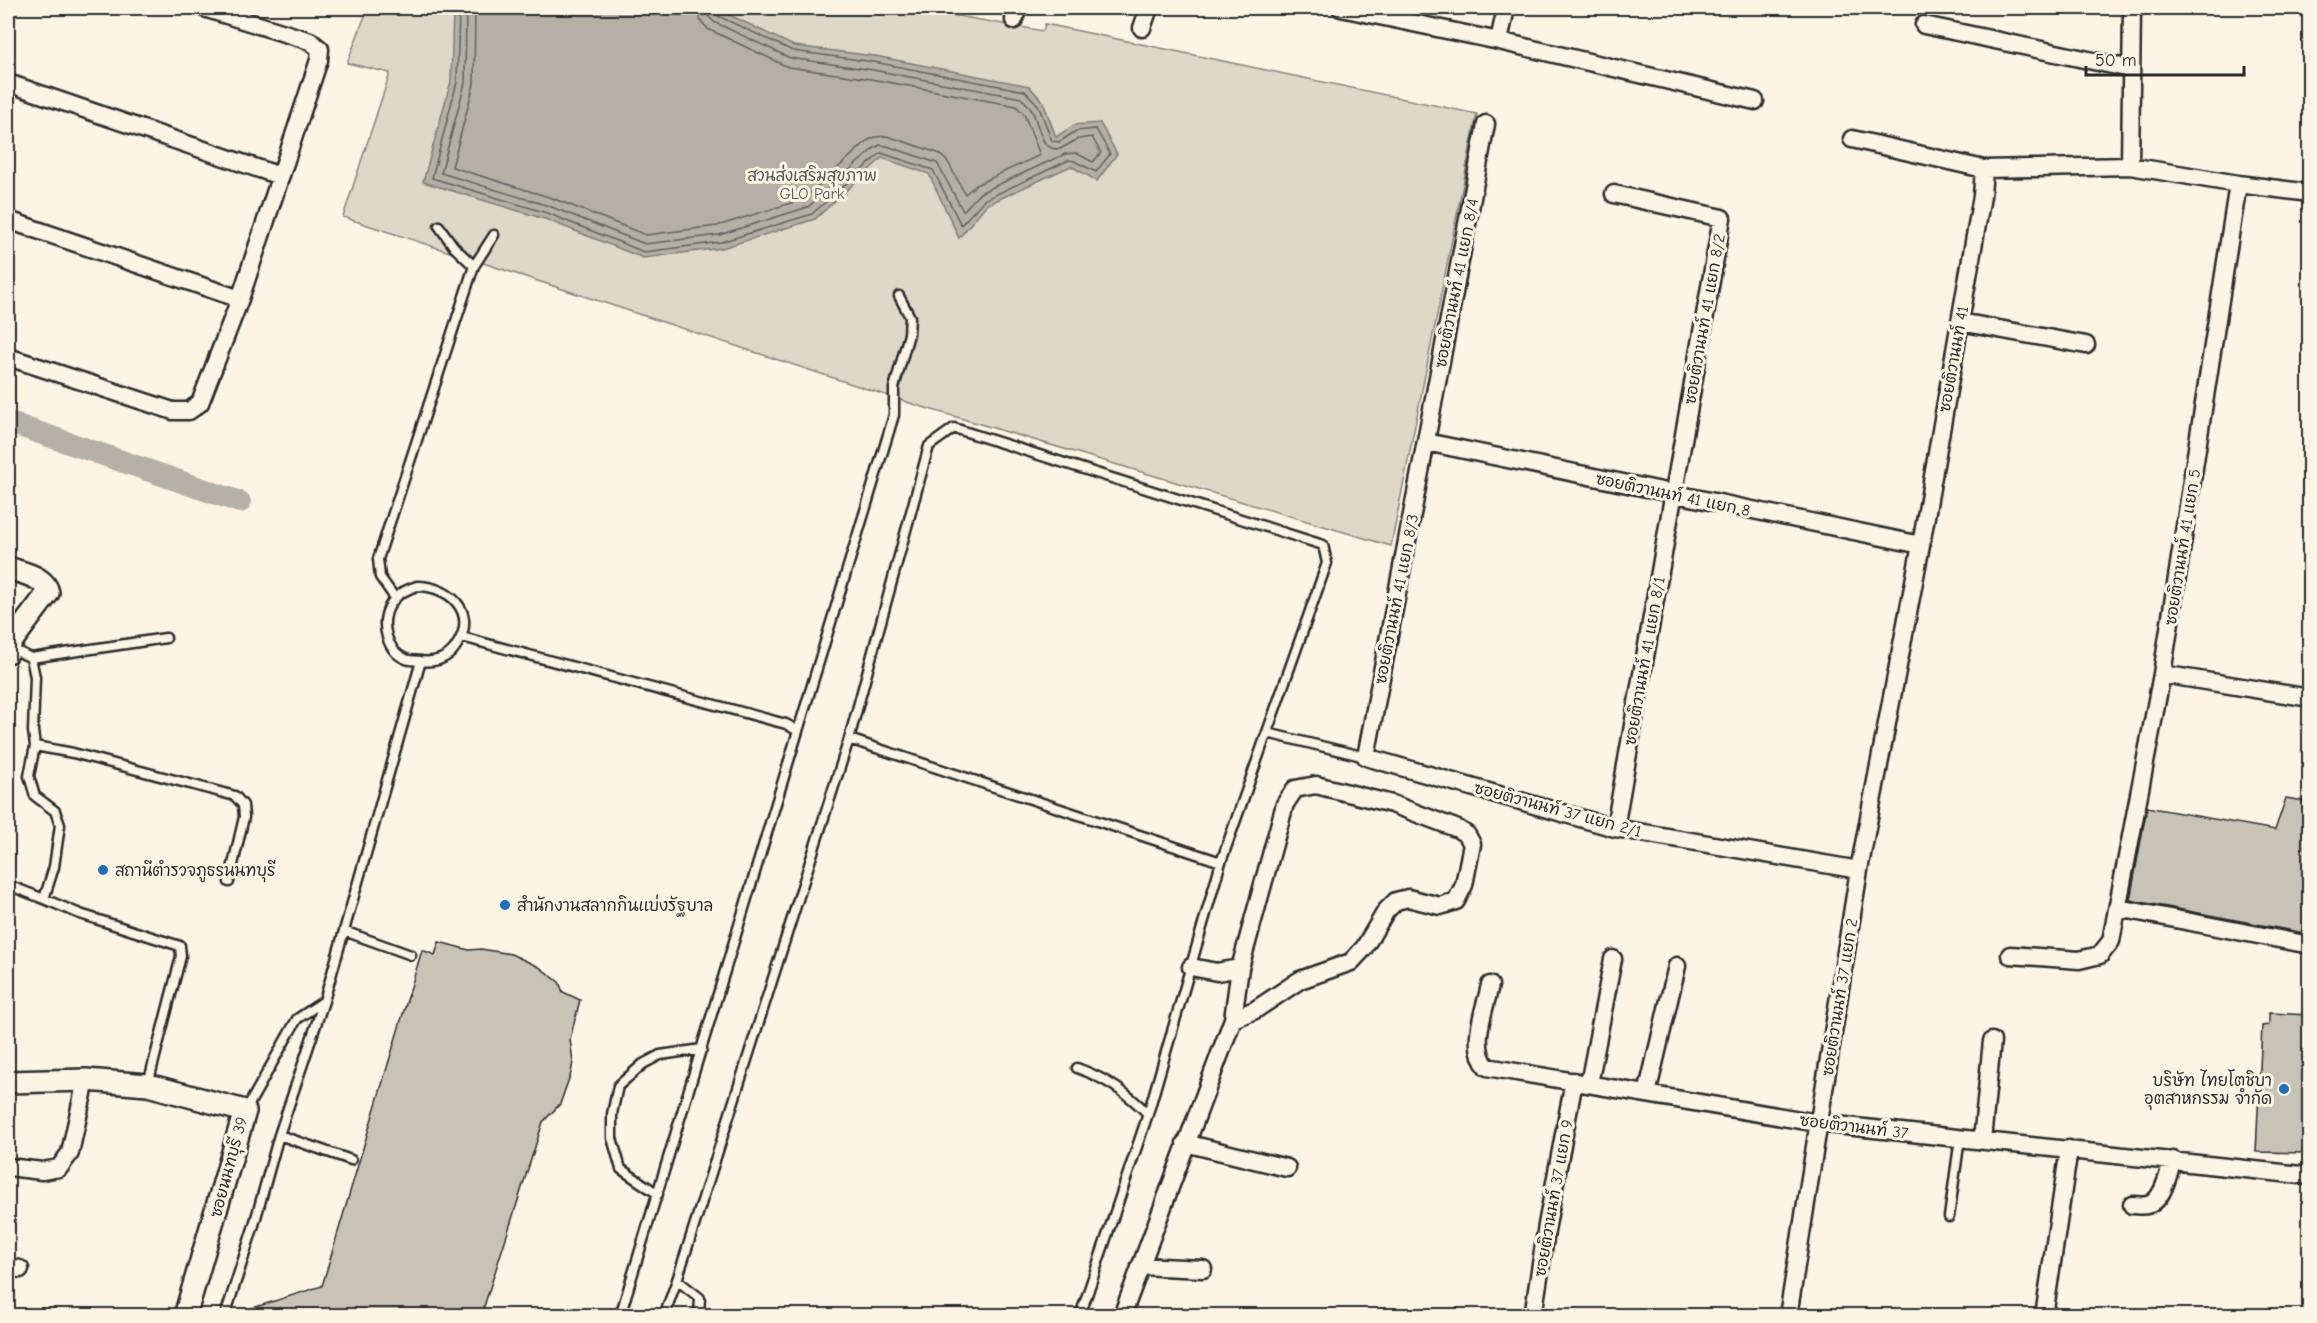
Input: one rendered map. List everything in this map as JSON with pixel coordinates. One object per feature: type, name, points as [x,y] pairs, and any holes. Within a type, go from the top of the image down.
[{"type":"street","points":[[8,357],[173,411],[189,411],[200,403],[240,298],[320,60],[320,49],[310,41],[204,8]]},
{"type":"street","points":[[1142,28],[1149,8]]},
{"type":"street","points":[[1499,41],[1506,8]]},
{"type":"street","points":[[2130,166],[2132,8]]},
{"type":"street","points":[[1351,9],[1755,101]]},
{"type":"street","points":[[1924,25],[2131,69]]},
{"type":"street","points":[[8,83],[280,176]]},
{"type":"street","name":"ซอยติวานนท์ 41 แยก 8/4","points":[[1426,442],[1486,124]]},
{"type":"street","points":[[1852,139],[1984,169],[2130,166],[2310,193]]},
{"type":"street","name":"ซอยติวานนท์ 41","points":[[1859,870],[1921,545],[1984,169]]},
{"type":"street","name":"ซอยติวานนท์ 41 แยก 5","points":[[2010,955],[2079,960],[2100,955],[2111,941],[2162,674],[2238,184]]},
{"type":"street","name":"ซอยติวานนท์ 41 แยก 8/2","points":[[1614,194],[1722,218],[1674,494]]},
{"type":"street","points":[[8,220],[240,298]]},
{"type":"street","points":[[1960,322],[2086,345]]},
{"type":"street","name":"ซอยติวานนท์ 41 แยก 8","points":[[1426,442],[1921,545]]},
{"type":"street","name":"ซอยติวานนท์ 41 แยก 8/3","points":[[1366,757],[1426,442]]},
{"type":"street","name":"ซอยติวานนท์ 41 แยก 8/1","points":[[1615,828],[1674,494]]},
{"type":"street","points":[[8,568],[42,580],[47,585],[48,593],[8,646],[8,652]]},
{"type":"street","points":[[2162,674],[2310,698]]},
{"type":"street","name":"ซอยติวานนท์ 37 แยก 2/1","points":[[1366,757],[1615,828],[1859,870]]},
{"type":"street","points":[[1122,1316],[1233,1019],[1240,968],[1285,804],[1295,789],[1316,785],[1392,804],[1458,829],[1467,835],[1472,844],[1464,885],[1456,901],[1440,906],[1408,898],[1396,901],[1386,911],[1364,948],[1351,962],[1300,980],[1255,1010],[1233,1019]]},
{"type":"street","name":"ซอยติวานนท์ 37 แยก 2","points":[[1788,1316],[1859,870]]},
{"type":"street","points":[[2118,908],[2310,945]]},
{"type":"street","name":"ซอยติวานนท์ 37 แยก 9","points":[[1533,1316],[1547,1225],[1613,959]]},
{"type":"street","points":[[1647,1094],[1677,966]]},
{"type":"street","points":[[1191,967],[1217,972],[1240,968]]},
{"type":"street","name":"ซอยติวานนท์ 37","points":[[1490,985],[1477,1047],[1480,1058],[1487,1067],[1818,1124],[2310,1176]]},
{"type":"street","points":[[1982,1140],[1992,1041]]},
{"type":"street","points":[[8,1167],[42,1171],[59,1168],[70,1153],[86,1080]]},
{"type":"street","name":"ซอยนนทบุรี 39","points":[[8,1082],[86,1080],[148,1085],[245,1111],[185,1316]]},
{"type":"street","points":[[1185,1143],[1287,1168]]},
{"type":"street","points":[[2044,1316],[2069,1149]]},
{"type":"street","points":[[2132,1205],[2149,1205],[2157,1200],[2165,1186],[2173,1160]]},
{"type":"street","points":[[1140,1266],[1203,1269]]},
{"type":"lane","points":[[439,226],[454,247],[474,266]]},
{"type":"lane","points":[[395,598],[380,577],[378,558],[474,266],[494,235]]},
{"type":"lane","points":[[620,1316],[894,416],[894,388],[909,334],[910,317],[899,296]]},
{"type":"lane","points":[[664,1316],[849,739],[929,446],[954,428],[1323,545],[1327,563],[1221,862],[1148,1114],[1080,1316]]},
{"type":"lane","points":[[417,586],[431,586],[444,590],[454,599],[461,611],[464,624],[462,637],[455,649],[444,658],[432,663],[406,659],[396,652],[389,643],[385,619],[388,608],[395,598],[404,590],[417,586]]},
{"type":"lane","points":[[462,637],[786,724],[798,730]]},
{"type":"lane","points":[[8,646],[31,658],[166,638]]},
{"type":"lane","points":[[31,658],[36,678],[33,731],[35,746],[29,776],[35,796],[55,812],[60,825],[54,867],[44,899]]},
{"type":"lane","points":[[225,1316],[279,1135],[324,1001],[421,661]]},
{"type":"lane","points":[[1267,733],[1366,757]]},
{"type":"lane","points":[[849,739],[1221,862]]},
{"type":"lane","points":[[35,746],[73,753],[235,796],[243,805],[244,817],[229,882]]},
{"type":"lane","points":[[8,885],[80,914],[180,946],[181,956],[148,1085]]},
{"type":"lane","points":[[344,931],[411,955]]},
{"type":"lane","points":[[245,1111],[297,1019],[324,1001]]},
{"type":"lane","points":[[658,1194],[621,1169],[612,1138],[612,1114],[618,1086],[643,1064],[660,1055],[702,1049]]},
{"type":"lane","points":[[1077,1068],[1114,1084],[1132,1097],[1148,1114]]},
{"type":"lane","points":[[279,1135],[351,1160]]},
{"type":"lane","points":[[1949,1217],[1960,1138]]},
{"type":"lane","points":[[677,1280],[700,1298],[699,1316]]},
{"type":"green space","name":"สวนส่งเสริมสุขภาพ GLO Park","points":[[368,8],[912,8],[1043,31],[1045,24],[1477,114],[1391,546],[916,405],[343,217],[390,73],[347,63]]},
{"type":"water","points":[[453,8],[715,8],[794,46],[875,56],[1029,86],[1043,102],[1056,137],[1074,125],[1100,123],[1117,154],[1097,181],[1071,166],[986,205],[959,238],[929,174],[882,158],[815,219],[722,248],[643,258],[545,219],[423,182],[451,81]]},
{"type":"building","points":[[2286,798],[2310,802],[2310,934],[2130,900],[2147,807],[2275,830]]},
{"type":"building","points":[[439,942],[469,950],[481,949],[511,954],[539,967],[559,982],[563,992],[580,1000],[570,1039],[573,1062],[571,1073],[560,1104],[543,1122],[481,1316],[240,1316],[240,1312],[322,1286],[422,950],[435,955]]},
{"type":"building","name":"บริษัท ไทยโตชิบา อุตสาหกรรม จำกัด","points":[[2269,1013],[2310,1015],[2310,1153],[2256,1152],[2262,1026],[2269,1025]]},
{"type":"waterway","points":[[8,422],[240,502]]},
{"type":"place","name":"สถานีตำรวจภูธรนนทบุรี","points":[[103,870]]},
{"type":"place","name":"สำนักงานสลากกินแบ่งรัฐบาล","points":[[505,905]]},
{"type":"place","name":"บริษัท ไทยโตชิบา อุตสาหกรรม จำกัด","points":[[2284,1089]]}]
